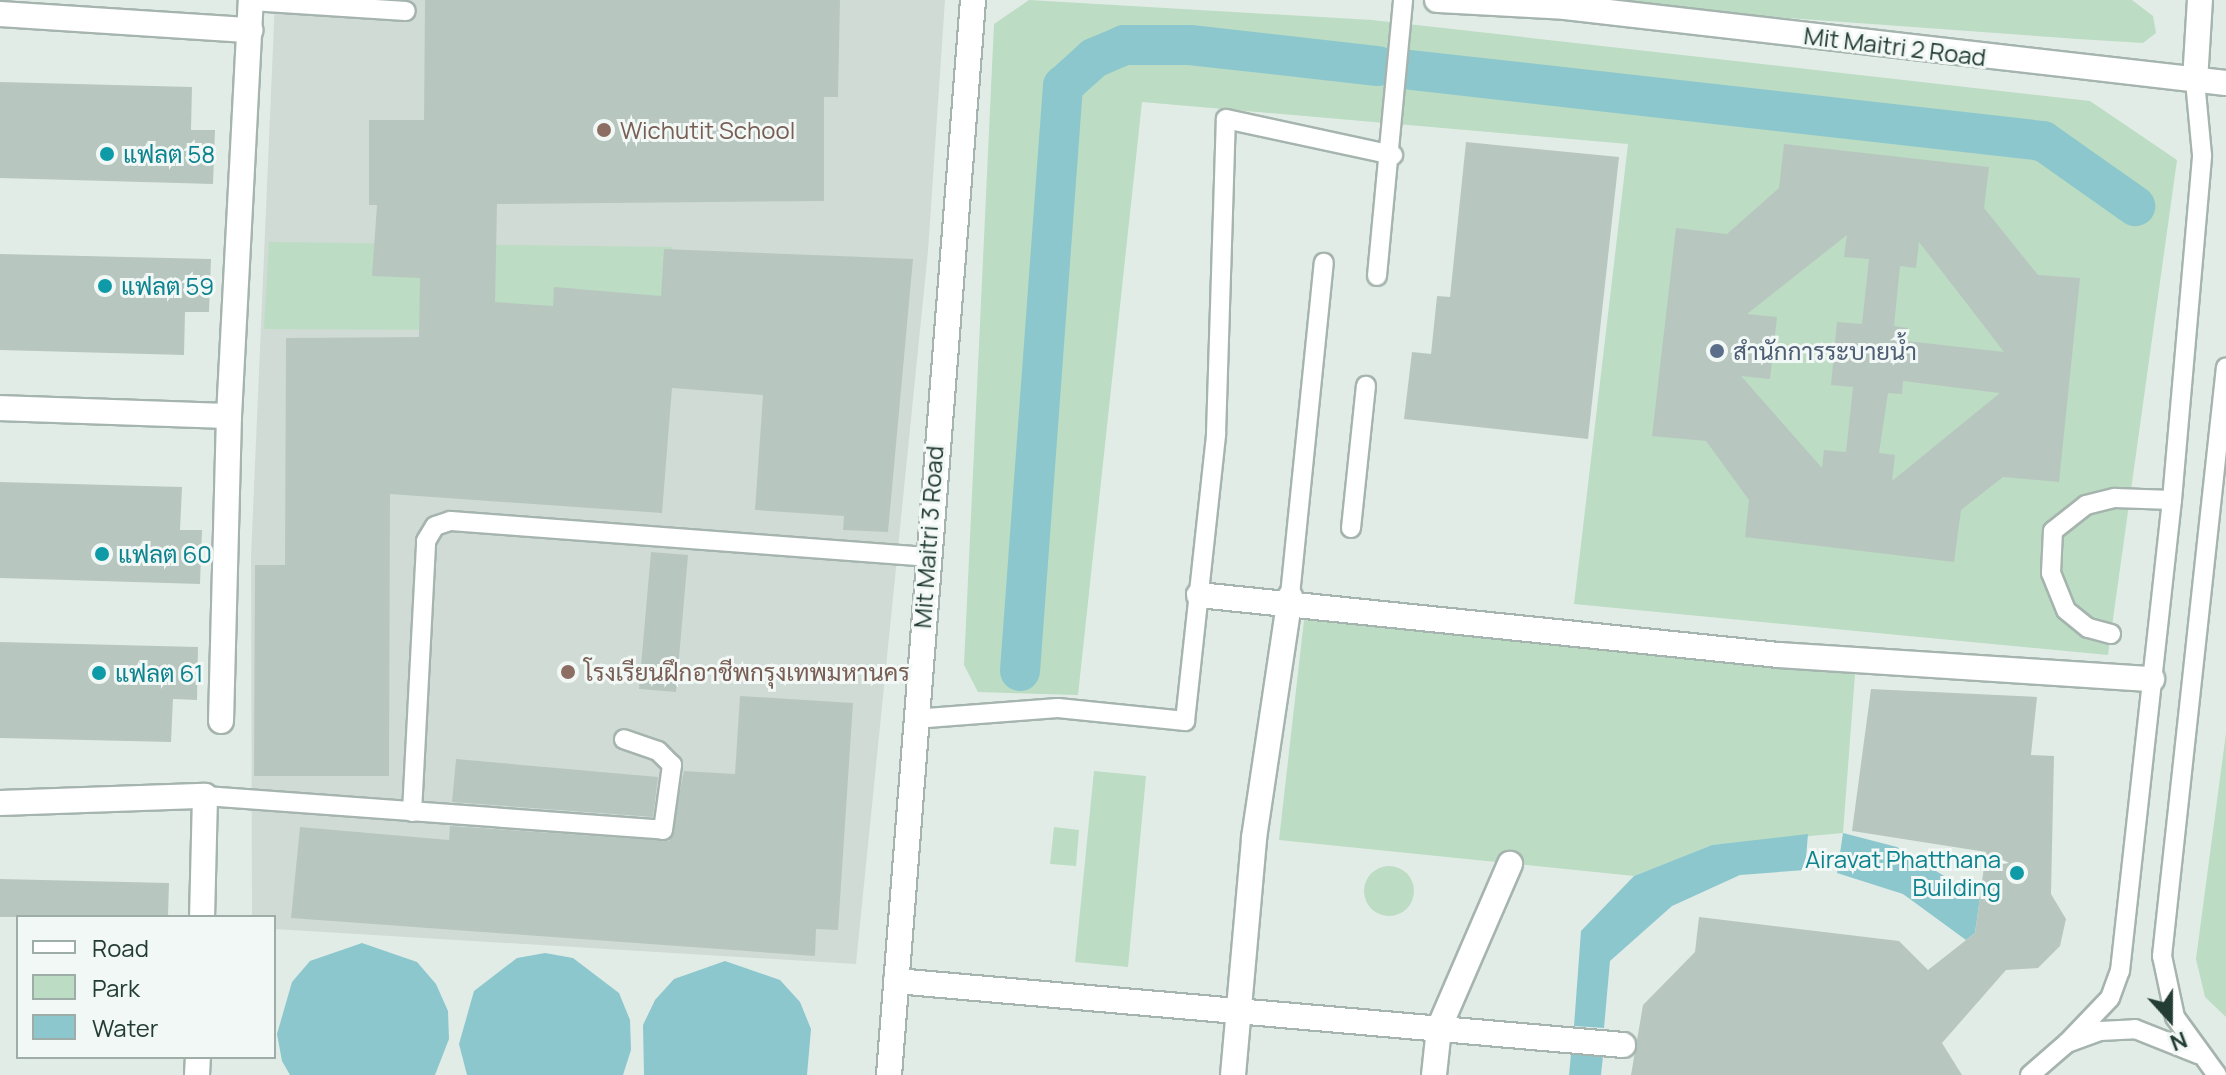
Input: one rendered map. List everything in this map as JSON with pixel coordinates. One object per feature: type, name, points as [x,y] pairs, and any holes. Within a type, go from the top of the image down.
[{"type":"street","name":"Mit Maitri 3 Road","points":[[889,1075],[925,557],[973,0]]},
{"type":"street","name":"Mit Maitri 2 Road","points":[[1437,0],[1573,4],[2226,83]]},
{"type":"street","points":[[2195,81],[2200,0]]},
{"type":"street","points":[[221,721],[229,416],[251,1]]},
{"type":"street","points":[[0,14],[250,30]]},
{"type":"street","points":[[0,408],[229,416]]},
{"type":"street","points":[[1199,595],[1779,655],[2152,679]]},
{"type":"street","points":[[1233,1075],[1254,838],[1289,605]]},
{"type":"street","points":[[0,803],[205,796],[202,915]]},
{"type":"street","points":[[1434,1075],[1439,1028],[1510,864]]},
{"type":"street","points":[[896,981],[1623,1045]]},
{"type":"lane","points":[[1377,276],[1393,155],[1403,0]]},
{"type":"lane","points":[[251,1],[406,11]]},
{"type":"lane","points":[[2030,1075],[2067,1043],[2110,998],[2120,971],[2172,500],[2202,155],[2195,81]]},
{"type":"lane","points":[[914,719],[1058,708],[1185,721],[1216,434],[1226,119],[1393,155]]},
{"type":"lane","points":[[1289,605],[1324,263]]},
{"type":"lane","points":[[2217,1075],[2200,1056],[2175,1017],[2162,956],[2219,512],[2226,367]]},
{"type":"lane","points":[[1351,528],[1366,386]]},
{"type":"lane","points":[[2111,634],[2088,628],[2066,610],[2051,573],[2053,531],[2086,505],[2115,498],[2172,500]]},
{"type":"lane","points":[[412,812],[426,541],[435,526],[450,521],[925,557]]},
{"type":"lane","points":[[205,796],[663,830],[672,765],[658,751],[624,739]]},
{"type":"lane","points":[[2067,1043],[2100,1031],[2135,1029],[2170,1038],[2200,1056]]},
{"type":"shaded area","name":"โรงเรียนฝึกอาชีพกรุงเทพมหานคร","points":[[275,0],[945,0],[928,251],[856,964],[276,929],[276,915],[252,915],[251,557]]},
{"type":"green space","points":[[1029,0],[1372,20],[2090,101],[2177,160],[2108,655],[1574,604],[1628,144],[1142,102],[1078,695],[978,692],[964,665],[994,24]]},
{"type":"green space","points":[[1628,0],[2132,0],[2153,16],[2156,33],[2143,43],[2078,39],[1665,9],[1627,5]]},
{"type":"green space","points":[[269,242],[672,247],[666,331],[264,329]]},
{"type":"green space","points":[[1304,620],[1855,674],[1843,833],[1712,845],[1634,876],[1279,840]]},
{"type":"green space","points":[[2226,733],[2226,1017],[2205,997],[2196,959]]},
{"type":"green space","points":[[1094,771],[1146,776],[1128,967],[1075,962]]},
{"type":"green space","points":[[1054,827],[1079,830],[1076,866],[1050,864]]},
{"type":"green space","points":[[1389,866],[1407,873],[1414,891],[1407,909],[1389,916],[1371,909],[1364,891],[1371,873]]},
{"type":"water","points":[[1843,833],[1897,847],[1980,898],[1975,933],[1966,940],[1903,894],[1837,873]]},
{"type":"water","points":[[1808,834],[1805,870],[1740,875],[1672,906],[1610,961],[1604,1028],[1574,1026],[1581,931],[1634,876],[1712,845]]},
{"type":"water","points":[[362,943],[417,962],[436,984],[448,1011],[449,1039],[435,1075],[290,1075],[282,1061],[277,1034],[292,982],[310,961]]},
{"type":"water","points":[[545,953],[573,958],[619,993],[630,1020],[631,1050],[623,1075],[467,1075],[459,1044],[474,991],[517,958]]},
{"type":"water","points":[[725,961],[780,980],[800,1002],[811,1029],[807,1075],[644,1075],[643,1025],[655,1000],[674,979]]},
{"type":"water","points":[[1571,1054],[1603,1056],[1601,1075],[1569,1075]]},
{"type":"building","points":[[425,0],[840,0],[838,97],[824,97],[824,201],[497,204],[495,302],[553,306],[554,287],[661,296],[664,249],[913,259],[888,532],[843,530],[844,516],[755,510],[763,395],[672,388],[662,513],[390,494],[389,776],[254,776],[255,565],[285,565],[286,338],[419,337],[420,278],[372,276],[377,205],[369,205],[369,120],[424,120]]},
{"type":"building","name":"แฟลต 58","points":[[0,82],[192,87],[191,130],[215,130],[213,184],[0,178]]},
{"type":"building","points":[[1466,142],[1619,157],[1588,439],[1404,419],[1412,352],[1431,354],[1437,296],[1450,297]]},
{"type":"building","name":"สำนักการระบายน้ำ","points":[[1784,144],[1989,167],[1984,208],[2038,275],[2080,278],[2059,482],[2003,477],[1961,510],[1954,562],[1745,537],[1749,500],[1706,441],[1652,436],[1676,228],[1727,234],[1779,188]],"holes":[[[1847,235],[1844,257],[1869,259],[1862,324],[1837,322],[1831,385],[1853,387],[1846,452],[1824,450],[1822,468],[1741,376],[1770,379],[1777,317],[1747,314]],[[1919,242],[1954,287],[2004,352],[1906,341],[1908,328],[1894,326],[1900,266],[1916,268]],[[1903,381],[2000,393],[1892,481],[1895,455],[1879,453],[1888,393],[1902,394]]]},
{"type":"building","name":"แฟลต 59","points":[[0,254],[211,259],[209,312],[185,312],[184,355],[0,350]]},
{"type":"building","name":"แฟลต 60","points":[[0,482],[182,487],[180,530],[202,530],[200,584],[0,578]]},
{"type":"building","points":[[651,552],[688,555],[676,692],[639,689]]},
{"type":"building","name":"แฟลต 61","points":[[0,642],[198,647],[197,700],[173,699],[171,742],[0,738]]},
{"type":"building","name":"Airavat Phatthana Building","points":[[1871,689],[2037,697],[2031,755],[2054,756],[2051,894],[2066,919],[2060,946],[2038,968],[2006,970],[1942,1043],[1962,1075],[1631,1075],[1643,1005],[1695,952],[1699,917],[1899,941],[1928,970],[1975,933],[1986,852],[1852,831]]},
{"type":"building","points":[[740,696],[853,703],[838,930],[816,929],[815,956],[291,918],[300,827],[449,840],[450,826],[669,841],[684,771],[735,774]]},
{"type":"building","points":[[456,759],[658,777],[653,817],[452,802]]},
{"type":"building","points":[[0,879],[169,883],[168,915],[0,917]]},
{"type":"waterway","points":[[1020,671],[1063,86],[1094,58],[1124,45],[1190,45],[1378,66]]},
{"type":"waterway","points":[[1411,70],[2043,141],[2135,206]]},
{"type":"place","name":"Wichutit School","points":[[604,130]]},
{"type":"place","name":"แฟลต 58","points":[[107,154]]},
{"type":"place","name":"แฟลต 59","points":[[105,286]]},
{"type":"place","name":"สำนักการระบายน้ำ","points":[[1717,351]]},
{"type":"place","name":"แฟลต 60","points":[[102,554]]},
{"type":"place","name":"โรงเรียนฝึกอาชีพกรุงเทพมหานคร","points":[[568,672]]},
{"type":"place","name":"แฟลต 61","points":[[99,673]]},
{"type":"place","name":"Airavat Phatthana Building","points":[[2017,873]]}]
